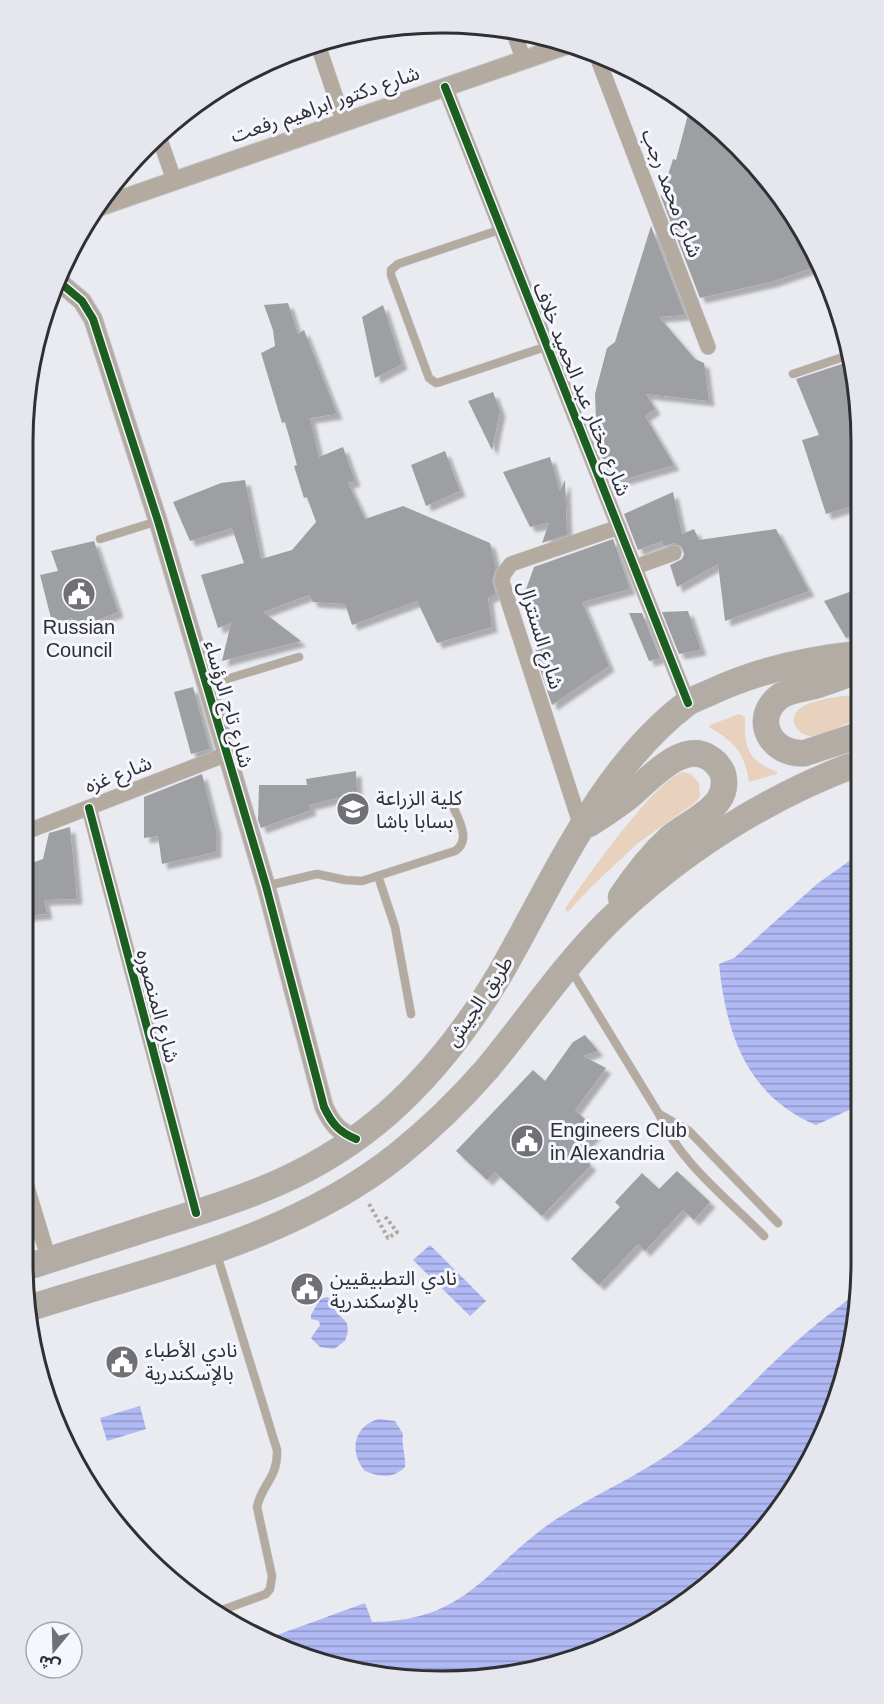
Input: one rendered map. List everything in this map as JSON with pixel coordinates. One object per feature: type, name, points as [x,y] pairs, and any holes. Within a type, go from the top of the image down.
[{"type":"highway","name":"طريق الجيش","points":[[33,1265],[250,1196],[326,1159],[356,1139],[389,1112],[420,1080],[476,1011],[500,974],[582,829],[618,774],[647,740],[688,703],[725,685],[805,663],[851,655]]},
{"type":"highway","points":[[851,672],[783,694],[771,706],[766,721],[770,737],[775,744],[796,754],[851,738]]},
{"type":"highway","points":[[582,829],[627,798],[668,764],[685,754],[703,754],[718,765],[722,773],[723,791],[720,799],[714,806],[671,837],[656,852],[628,886],[606,924]]},
{"type":"highway","points":[[35,1306],[215,1250],[287,1222],[326,1203],[362,1181],[429,1129],[460,1099],[606,924],[675,865],[715,836],[757,811],[800,788],[851,766]]},
{"type":"street","points":[[516,40],[524,60]]},
{"type":"street","name":"شارع دكتور ابراهيم رفعت","points":[[111,203],[555,49]]},
{"type":"street","points":[[320,52],[344,122]]},
{"type":"street","name":"شارع محمد رجب","points":[[600,64],[708,347]]},
{"type":"street","name":"شارع مختار عبد الحميد خلاف","points":[[446,87],[688,703]]},
{"type":"street","points":[[162,144],[174,180]]},
{"type":"street","name":"شارع تاج الرؤساء","points":[[64,286],[82,301],[93,319],[158,521],[266,886],[324,1107],[331,1122],[343,1134],[356,1139]]},
{"type":"street","name":"شارع السنترال","points":[[582,829],[502,582],[502,575],[510,564],[619,527]]},
{"type":"street","points":[[635,567],[674,553]]},
{"type":"street","name":"شارع غزه","points":[[33,829],[227,754]]},
{"type":"street","name":"شارع المنصوره","points":[[89,808],[196,1213]]},
{"type":"street","points":[[33,1207],[49,1260]]},
{"type":"lane","points":[[502,230],[398,264],[391,270],[429,378],[431,381],[440,382],[548,346]]},
{"type":"lane","points":[[793,374],[842,357]]},
{"type":"lane","points":[[100,539],[158,521]]},
{"type":"lane","points":[[207,686],[299,657]]},
{"type":"lane","points":[[266,886],[317,874],[353,881],[378,876],[455,851],[460,848],[464,837],[452,804]]},
{"type":"lane","points":[[378,876],[395,927],[411,1014]]},
{"type":"lane","points":[[568,967],[659,1114],[668,1133],[691,1163],[764,1236]]},
{"type":"lane","points":[[659,1114],[689,1131],[778,1223]]},
{"type":"lane","points":[[215,1250],[277,1450],[274,1474],[259,1498],[257,1507],[272,1576],[270,1589],[266,1594],[226,1609]]},
{"type":"path","points":[[369,1204],[388,1238],[397,1232],[384,1215]]},
{"type":"shaded area","points":[[851,695],[851,722],[827,732],[805,735],[795,725],[794,716],[807,705],[829,698]]},
{"type":"shaded area","points":[[739,714],[745,717],[745,737],[749,751],[759,763],[777,774],[749,782],[737,749],[726,738],[709,727]]},
{"type":"shaded area","points":[[684,772],[691,774],[699,783],[700,796],[696,802],[638,843],[568,912],[565,909],[574,896],[639,810],[672,778]]},
{"type":"water","points":[[851,860],[851,1109],[816,1125],[792,1113],[773,1097],[757,1080],[744,1060],[727,1015],[719,964],[734,958],[817,884]]},
{"type":"water","points":[[430,1245],[486,1301],[470,1316],[413,1260]]},
{"type":"water","points":[[327,1297],[334,1301],[336,1312],[348,1326],[345,1341],[334,1349],[320,1347],[311,1338],[320,1325],[319,1321],[311,1319],[311,1315],[320,1299]]},
{"type":"water","points":[[849,1299],[837,1368],[820,1419],[796,1466],[750,1532],[712,1570],[646,1616],[599,1640],[548,1657],[495,1668],[469,1670],[389,1668],[336,1657],[275,1636],[365,1603],[372,1622],[404,1619],[430,1613],[451,1603],[471,1591],[549,1524],[651,1465],[691,1438],[828,1315]]},
{"type":"water","points":[[140,1406],[146,1429],[107,1441],[100,1418]]},
{"type":"water","points":[[378,1419],[395,1421],[403,1434],[405,1467],[396,1474],[381,1476],[365,1471],[357,1456],[355,1448],[359,1434],[363,1428]]},
{"type":"building","points":[[688,116],[712,134],[750,172],[782,215],[812,268],[771,282],[700,298],[661,197],[673,159],[676,160]]},
{"type":"building","points":[[651,226],[685,315],[659,317],[695,359],[704,363],[709,401],[646,394],[655,409],[645,416],[674,465],[612,483],[597,444],[595,394],[607,348],[615,342]]},
{"type":"building","points":[[288,303],[298,334],[304,330],[337,414],[310,418],[319,457],[343,447],[355,481],[348,483],[365,519],[403,506],[490,543],[496,568],[492,581],[496,594],[488,598],[492,627],[437,643],[417,601],[352,625],[345,604],[313,602],[309,595],[263,612],[301,641],[222,661],[231,623],[218,628],[201,575],[244,563],[232,528],[190,541],[173,502],[221,483],[245,480],[261,559],[292,550],[316,522],[307,497],[304,498],[294,466],[297,465],[285,422],[282,423],[261,353],[275,346],[273,330],[264,305]]},
{"type":"building","points":[[383,305],[402,364],[375,378],[362,317]]},
{"type":"building","points":[[843,364],[850,415],[851,506],[826,514],[802,440],[819,435],[796,379]]},
{"type":"building","points":[[493,392],[500,411],[492,450],[468,401]]},
{"type":"building","points":[[445,451],[460,491],[426,506],[411,465]]},
{"type":"building","points":[[550,457],[560,491],[565,480],[567,535],[542,543],[549,523],[530,527],[503,472]]},
{"type":"building","points":[[673,492],[682,534],[694,529],[699,540],[776,529],[809,591],[725,621],[718,564],[677,587],[670,565],[682,559],[684,554],[681,546],[675,543],[663,546],[662,541],[638,550],[624,514]]},
{"type":"building","points":[[613,539],[630,589],[582,602],[609,666],[552,705],[539,666],[524,595],[534,567]]},
{"type":"building","name":"Russian Council","points":[[94,541],[118,612],[78,628],[72,618],[53,626],[40,575],[58,571],[51,551]]},
{"type":"building","points":[[851,591],[851,636],[846,638],[824,601]]},
{"type":"building","points":[[688,611],[701,650],[679,654],[662,612]]},
{"type":"building","points":[[629,613],[642,613],[660,658],[649,661]]},
{"type":"building","points":[[193,687],[210,749],[191,754],[174,692]]},
{"type":"building","points":[[356,771],[357,793],[309,805],[311,810],[261,828],[258,820],[259,785],[307,785],[306,779]]},
{"type":"building","points":[[202,774],[216,829],[216,852],[162,864],[158,836],[144,838],[144,797]]},
{"type":"building","points":[[70,827],[77,899],[44,900],[47,914],[33,915],[33,862],[43,859],[49,833]]},
{"type":"building","name":"Engineers Club in Alexandria","points":[[585,1035],[598,1051],[583,1056],[606,1068],[575,1110],[598,1131],[577,1152],[591,1165],[542,1216],[495,1172],[487,1180],[456,1151],[533,1070],[545,1081],[573,1042]]},
{"type":"building","name":"Engineers Club in Alexandria","points":[[677,1171],[710,1202],[694,1220],[683,1210],[645,1251],[638,1244],[599,1285],[571,1259],[620,1207],[615,1202],[642,1173],[659,1189]]},
{"type":"cycle path","points":[[445,87],[688,703]]},
{"type":"cycle path","points":[[64,286],[82,301],[93,319],[158,521],[266,886],[324,1107],[337,1127],[356,1139]]},
{"type":"cycle path","points":[[89,808],[196,1213]]},
{"type":"place","name":"Russian Council","points":[[79,594]]},
{"type":"place","name":"كلية الزراعة بسابا باشا","points":[[353,809]]},
{"type":"place","name":"Engineers Club in Alexandria","points":[[527,1141]]},
{"type":"place","name":"نادي التطبيقيين بالإسكندرية","points":[[307,1289]]},
{"type":"place","name":"نادي الأطباء بالإسكندرية","points":[[122,1362]]}]
